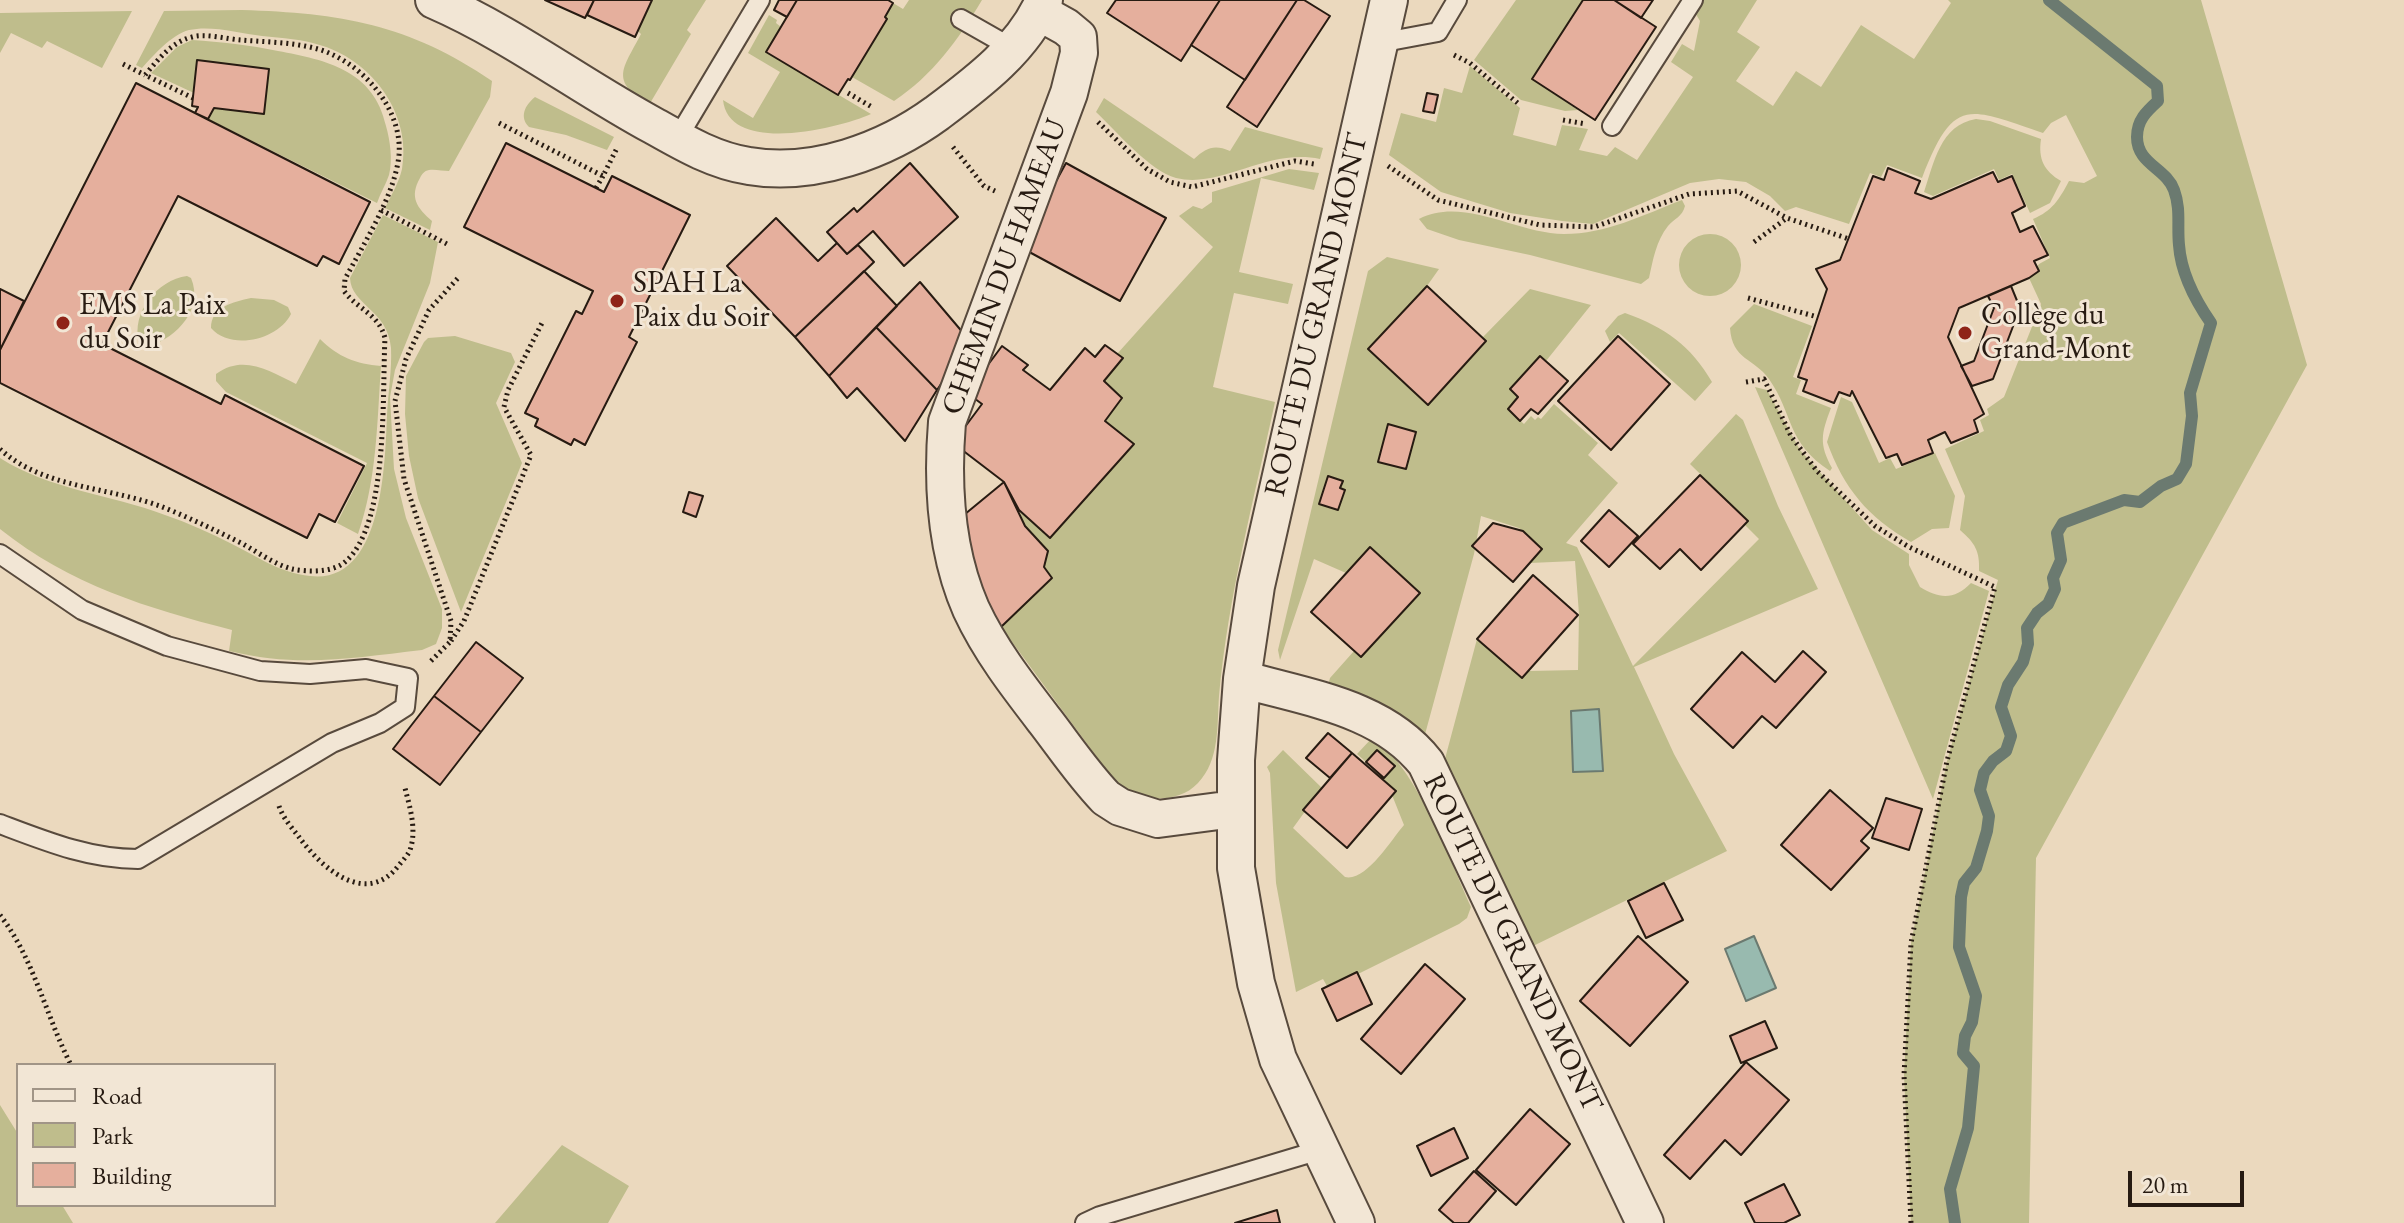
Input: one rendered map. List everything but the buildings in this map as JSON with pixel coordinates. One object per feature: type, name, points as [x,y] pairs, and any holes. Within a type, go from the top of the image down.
[{"type":"street","points":[[434,0],[509,39],[677,139],[725,160],[774,169],[807,168],[903,136],[959,97],[1012,48],[1041,6]]},
{"type":"street","name":"ROUTE DU GRAND MONT","points":[[1356,1223],[1278,1059],[1256,983],[1236,868],[1234,809],[1242,679],[1256,586],[1389,0]]},
{"type":"street","name":"CHEMIN DU HAMEAU","points":[[1041,6],[1078,37],[1079,53],[1069,93],[947,422],[944,456],[952,545],[970,607],[991,646],[1020,689],[1106,798],[1120,807],[1158,819],[1234,809]]},
{"type":"street","name":"ROUTE DU GRAND MONT","points":[[1242,679],[1378,720],[1426,763],[1645,1223]]},
{"type":"lane","points":[[677,139],[760,0]]},
{"type":"lane","points":[[1379,43],[1438,32],[1457,0]]},
{"type":"lane","points":[[1612,126],[1693,0]]},
{"type":"lane","points":[[961,19],[1012,48]]},
{"type":"lane","points":[[0,554],[82,610],[167,646],[260,671],[310,674],[366,669],[408,678],[405,707],[380,723],[332,743],[138,859],[109,859],[60,846],[0,824]]},
{"type":"lane","points":[[1085,1223],[1320,1150]]},
{"type":"path","points":[[0,449],[34,471],[161,507],[206,525],[280,565],[296,570],[336,568],[347,560],[360,541],[371,515],[378,487],[385,338],[377,320],[344,291],[345,279],[381,210],[399,155],[397,132],[391,114],[377,90],[341,59],[317,48],[289,43],[193,36],[167,50],[145,75]]},
{"type":"path","points":[[1470,63],[1520,105]]},
{"type":"path","points":[[123,64],[193,98]]},
{"type":"path","points":[[848,93],[876,109]]},
{"type":"path","points":[[1069,93],[1147,169],[1170,182],[1192,187],[1295,161],[1323,165]]},
{"type":"path","points":[[1563,120],[1589,125]]},
{"type":"path","points":[[499,123],[603,176]]},
{"type":"path","points":[[596,188],[613,155]]},
{"type":"path","points":[[1385,164],[1438,200],[1540,225],[1594,227],[1689,194],[1737,191],[1787,218],[1849,239]]},
{"type":"path","points":[[973,172],[984,186]]},
{"type":"path","points":[[381,210],[447,244]]},
{"type":"path","points":[[1754,242],[1787,218]]},
{"type":"path","points":[[450,642],[451,621],[404,479],[395,401],[406,359],[429,310],[458,278]]},
{"type":"path","points":[[1748,298],[1818,317]]},
{"type":"path","points":[[408,678],[436,658],[464,621],[531,455],[504,407],[508,390],[543,321]]},
{"type":"path","points":[[1746,382],[1764,379],[1791,436],[1817,471],[1875,526],[1909,547],[1995,587],[1947,761],[1911,943],[1904,1075],[1911,1223]]},
{"type":"path","points":[[274,778],[280,810],[306,847],[335,875],[358,883],[379,884],[392,874],[410,851],[413,823],[405,788]]},
{"type":"path","points":[[0,915],[24,955],[55,1034],[70,1063]]},
{"type":"green space","points":[[652,0],[706,0],[687,30],[691,34],[649,105],[628,88],[623,73]]},
{"type":"green space","points":[[909,0],[982,0],[944,56],[921,80],[894,101],[852,77],[893,3],[903,9]]},
{"type":"green space","points":[[1516,0],[1583,0],[1532,79],[1578,110],[1565,111],[1521,100],[1474,60]]},
{"type":"green space","points":[[1701,0],[1757,0],[1737,32],[1760,47],[1736,81],[1773,106],[1796,71],[1821,87],[1861,25],[1914,59],[1951,3],[1948,0],[2201,0],[2307,365],[2036,858],[2029,1223],[1911,1223],[1904,1075],[1911,943],[1947,761],[1998,580],[1979,571],[1976,548],[1960,530],[1965,496],[1945,449],[1984,431],[1980,420],[1989,415],[1987,409],[2004,397],[2041,304],[2029,278],[2039,264],[2050,258],[2033,219],[2054,204],[2069,181],[2084,183],[2097,176],[2066,115],[2051,123],[2043,133],[1980,114],[1966,115],[1944,132],[1922,178],[1887,165],[1881,177],[1870,173],[1849,224],[1796,207],[1785,211],[1770,196],[1746,182],[1719,179],[1690,183],[1593,224],[1562,221],[1510,213],[1441,192],[1389,155],[1401,113],[1436,122],[1444,88],[1462,93],[1470,66],[1520,108],[1513,135],[1556,146],[1562,125],[1588,129],[1579,150],[1607,156],[1615,147],[1637,160],[1693,77],[1671,62],[1682,44],[1694,51],[1700,21],[1694,11]]},
{"type":"green space","points":[[242,10],[311,14],[373,25],[432,46],[492,81],[490,97],[449,171],[427,170],[417,185],[416,202],[432,221],[430,230],[385,208],[402,169],[404,149],[401,129],[395,111],[373,78],[341,54],[300,40],[198,29],[176,36],[142,68],[136,65],[164,11]]},
{"type":"green space","points":[[132,11],[102,68],[47,41],[42,48],[11,33],[0,53],[0,13]]},
{"type":"green space","points":[[769,15],[781,27],[766,52],[871,114],[836,126],[788,133],[764,133],[744,128],[730,117],[723,100],[753,118],[780,72],[748,53]]},
{"type":"green space","points":[[192,40],[257,47],[313,59],[346,71],[359,80],[380,107],[390,144],[389,175],[377,203],[208,119],[214,108],[264,113],[269,69],[198,60],[194,93],[151,73],[177,47]]},
{"type":"green space","points":[[535,97],[614,137],[607,150],[566,135],[529,127],[524,111]]},
{"type":"green space","points":[[1104,98],[1194,159],[1210,148],[1230,151],[1245,127],[1323,148],[1320,159],[1281,159],[1210,178],[1176,178],[1145,159],[1096,112]]},
{"type":"green space","points":[[1976,119],[2041,139],[2040,153],[2044,164],[2061,181],[2050,203],[2030,213],[2012,174],[1999,180],[1994,169],[1933,196],[1924,192],[1935,158],[1946,137],[1964,123]]},
{"type":"green space","points":[[1289,169],[1319,173],[1314,190],[1261,178],[1239,272],[1293,284],[1288,304],[1234,293],[1213,387],[1275,402],[1242,548],[1229,622],[1214,753],[1198,783],[1182,794],[1153,798],[1124,794],[1001,627],[1052,578],[1044,567],[1047,551],[1025,526],[1019,510],[1105,421],[1122,398],[1104,381],[1122,358],[1117,354],[1213,247],[1179,216],[1193,206],[1202,209],[1212,202],[1212,192]]},
{"type":"green space","points":[[1682,200],[1684,210],[1664,232],[1649,278],[1641,284],[1459,240],[1427,229],[1419,219],[1436,213],[1454,212],[1546,232],[1580,233],[1624,223]]},
{"type":"green space","points":[[383,215],[438,242],[430,283],[395,370],[390,397],[394,469],[406,518],[442,609],[442,628],[436,644],[422,650],[326,660],[279,659],[229,651],[232,630],[140,603],[82,580],[27,549],[0,529],[0,458],[39,477],[182,521],[289,572],[310,576],[334,574],[353,561],[366,542],[381,489],[391,348],[383,325],[356,295],[350,278]]},
{"type":"green space","points":[[1704,234],[1716,234],[1732,243],[1739,253],[1739,277],[1732,287],[1716,296],[1704,296],[1684,282],[1679,271],[1679,259],[1693,239]]},
{"type":"green space","points":[[1387,257],[1439,269],[1368,349],[1428,405],[1486,342],[1482,338],[1530,289],[1591,305],[1546,361],[1511,389],[1518,397],[1508,409],[1524,424],[1531,416],[1535,420],[1538,417],[1541,419],[1554,404],[1598,443],[1588,455],[1618,483],[1566,543],[1577,547],[1633,666],[1759,539],[1744,524],[1747,520],[1690,464],[1736,414],[1743,420],[1778,506],[1818,589],[1634,667],[1674,754],[1727,851],[1529,948],[1442,770],[1477,639],[1522,678],[1529,671],[1578,670],[1579,614],[1575,561],[1530,563],[1541,548],[1519,528],[1481,516],[1474,554],[1424,738],[1328,685],[1330,678],[1354,651],[1361,657],[1419,593],[1370,548],[1346,573],[1314,559],[1280,660],[1278,650],[1368,271]]},
{"type":"green space","points":[[187,276],[191,278],[194,300],[186,320],[160,342],[150,346],[139,342],[139,320],[149,300],[166,284]]},
{"type":"green space","points":[[251,298],[274,300],[288,307],[291,314],[276,330],[254,339],[230,339],[211,328],[219,310]]},
{"type":"green space","points":[[1754,304],[1812,326],[1793,377],[1801,380],[1796,394],[1831,408],[1823,439],[1832,468],[1830,471],[1798,439],[1769,379],[1735,347],[1730,328]]},
{"type":"green space","points":[[1625,313],[1665,331],[1686,348],[1704,369],[1712,382],[1695,401],[1619,333],[1610,342],[1605,331],[1618,316]]},
{"type":"green space","points":[[455,336],[511,353],[515,362],[496,403],[522,463],[461,612],[418,498],[409,456],[405,414],[406,376],[424,342],[428,338]]},
{"type":"green space","points":[[320,339],[348,358],[381,366],[373,472],[358,534],[337,523],[367,463],[226,392],[216,381],[216,374],[226,368],[246,365],[266,370],[296,384]]},
{"type":"green space","points":[[1755,387],[1767,390],[1800,450],[1872,530],[1909,554],[1909,565],[1920,587],[1947,596],[1965,589],[1971,583],[1989,591],[1933,799]]},
{"type":"green space","points":[[1841,397],[1852,402],[1879,463],[1890,458],[1896,469],[1935,453],[1955,496],[1949,528],[1932,529],[1911,542],[1882,522],[1859,500],[1841,474],[1827,442]]},
{"type":"green space","points":[[1372,738],[1387,750],[1417,790],[1471,907],[1467,918],[1459,924],[1358,974],[1356,972],[1327,986],[1323,979],[1296,992],[1276,883],[1270,773],[1267,767],[1283,750],[1322,788],[1293,828],[1345,877],[1353,877],[1369,867],[1404,825],[1392,795],[1396,791],[1383,779],[1395,765],[1377,750],[1366,762],[1357,754]]},
{"type":"green space","points":[[0,1105],[16,1131],[16,1207],[63,1207],[73,1223],[0,1223]]},
{"type":"green space","points":[[562,1145],[629,1186],[608,1223],[495,1223]]},
{"type":"water","points":[[1599,709],[1603,771],[1573,772],[1571,711]]},
{"type":"water","points":[[1754,936],[1776,988],[1746,1001],[1725,949]]},
{"type":"waterway","points":[[1955,1223],[1950,1189],[1968,1128],[1974,1066],[1963,1053],[1976,996],[1959,947],[1961,897],[1964,883],[1976,868],[1987,831],[1989,816],[1980,790],[1984,773],[2006,751],[2011,736],[2001,707],[2008,685],[2023,662],[2028,644],[2027,628],[2048,604],[2055,589],[2053,578],[2061,560],[2057,533],[2063,523],[2124,500],[2140,502],[2161,486],[2177,479],[2186,464],[2192,416],[2190,393],[2211,323],[2194,296],[2183,266],[2174,190],[2138,146],[2141,121],[2158,101],[2157,86],[2049,0]]},
{"type":"place","name":"SPAH La Paix du Soir","points":[[617,301]]},
{"type":"place","name":"EMS La Paix du Soir","points":[[63,323]]},
{"type":"place","name":"Collège du Grand-Mont","points":[[1965,333]]}]
